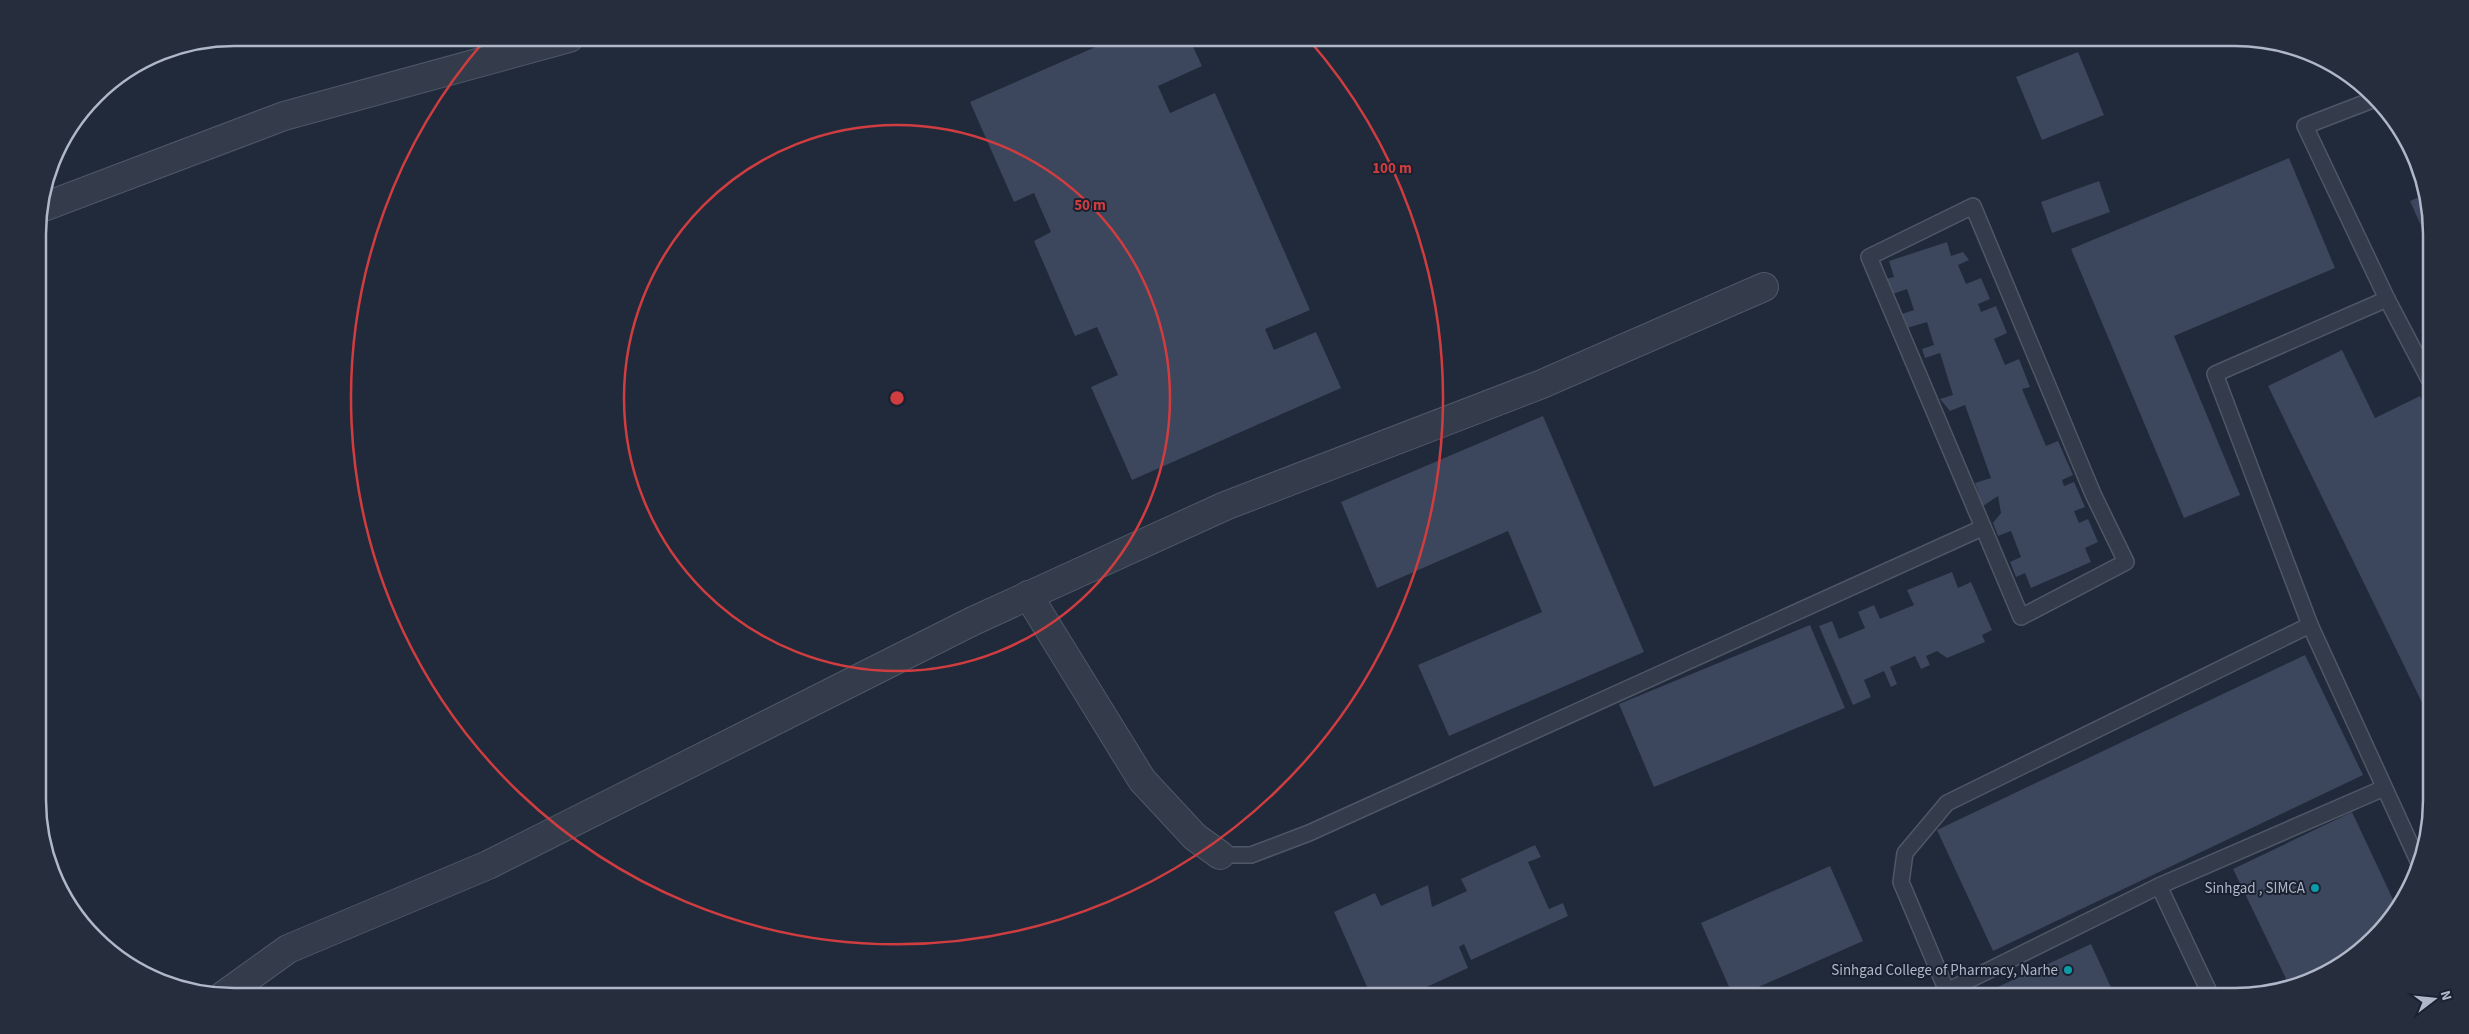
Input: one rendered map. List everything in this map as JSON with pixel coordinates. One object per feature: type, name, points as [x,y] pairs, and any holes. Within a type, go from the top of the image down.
[{"type":"street","points":[[49,205],[284,116],[539,46]]},
{"type":"street","points":[[233,988],[288,949],[488,865],[1028,595],[1225,506],[1542,384],[1764,287]]},
{"type":"street","points":[[1028,595],[1142,780],[1195,837],[1220,855]]},
{"type":"lane","points":[[2368,102],[2306,126],[2386,299],[2423,368]]},
{"type":"lane","points":[[1973,206],[2093,494],[2126,562],[2021,617],[1982,528],[1869,257],[1973,206]]},
{"type":"lane","points":[[2386,299],[2215,374],[2310,625],[2415,854]]},
{"type":"lane","points":[[1220,855],[1251,855],[1309,833],[1982,528]]},
{"type":"lane","points":[[1945,988],[1901,882],[1906,853],[1947,803],[2310,625]]},
{"type":"lane","points":[[1960,988],[2158,886],[2384,788]]},
{"type":"lane","points":[[2158,886],[2207,988]]},
{"type":"building","points":[[1098,46],[1193,46],[1202,66],[1158,86],[1170,113],[1215,93],[1310,310],[1265,329],[1274,350],[1316,332],[1341,388],[1132,480],[1091,387],[1118,375],[1097,327],[1075,336],[1034,241],[1051,232],[1034,193],[1014,202],[970,102]]},
{"type":"building","points":[[2078,52],[2104,115],[2042,140],[2016,77]]},
{"type":"building","points":[[2289,158],[2335,268],[2174,336],[2240,495],[2184,518],[2071,249]]},
{"type":"building","points":[[2099,181],[2110,212],[2052,233],[2041,202]]},
{"type":"building","points":[[2419,197],[2423,229],[2410,201]]},
{"type":"building","points":[[1947,242],[1951,256],[1963,252],[1969,260],[1958,265],[1966,284],[1981,278],[1990,299],[1978,304],[1981,312],[1996,306],[2007,333],[1994,339],[2005,365],[2019,359],[2030,387],[2022,389],[2046,446],[2058,441],[2073,475],[2062,480],[2064,486],[2074,482],[2085,507],[2074,511],[2079,523],[2088,519],[2098,542],[2085,548],[2091,562],[2031,588],[2025,573],[2016,577],[2010,562],[2021,557],[2011,531],[1998,536],[1993,523],[2001,513],[1998,496],[1983,506],[1975,483],[1991,478],[1965,405],[1950,411],[1940,399],[1953,395],[1940,353],[1925,358],[1922,349],[1934,345],[1927,322],[1907,328],[1902,314],[1914,310],[1907,289],[1890,295],[1885,279],[1894,277],[1889,261]]},
{"type":"building","points":[[2342,350],[2375,418],[2420,396],[2423,403],[2423,705],[2268,386]]},
{"type":"building","points":[[1543,416],[1644,652],[1449,736],[1418,665],[1542,612],[1508,531],[1377,588],[1341,502]]},
{"type":"building","points":[[1952,572],[1958,588],[1971,582],[1992,630],[1982,635],[1985,642],[1947,658],[1937,651],[1926,656],[1930,665],[1921,669],[1915,656],[1890,667],[1897,684],[1891,687],[1884,671],[1864,680],[1871,697],[1853,705],[1819,626],[1832,621],[1839,639],[1865,628],[1858,612],[1874,605],[1880,619],[1914,605],[1907,590]]},
{"type":"building","points":[[1810,625],[1845,708],[1654,787],[1619,704]]},
{"type":"building","points":[[2305,655],[2363,775],[1993,951],[1937,830]]},
{"type":"building","name":"Sinhgad , SIMCA","points":[[2352,812],[2393,900],[2368,933],[2349,949],[2329,963],[2287,980],[2233,869]]},
{"type":"building","points":[[1535,845],[1541,857],[1528,862],[1549,909],[1563,903],[1568,916],[1471,960],[1464,944],[1459,947],[1468,968],[1424,988],[1367,988],[1334,912],[1375,893],[1381,906],[1428,885],[1432,907],[1467,891],[1461,879]]},
{"type":"building","points":[[1830,866],[1863,941],[1756,988],[1729,988],[1701,923]]},
{"type":"building","name":"Sinhgad College of Pharmacy, Narhe","points":[[2091,944],[2111,988],[1995,988]]},
{"type":"place","name":"Sinhgad , SIMCA","points":[[2315,888]]},
{"type":"place","name":"Sinhgad College of Pharmacy, Narhe","points":[[2068,970]]}]
